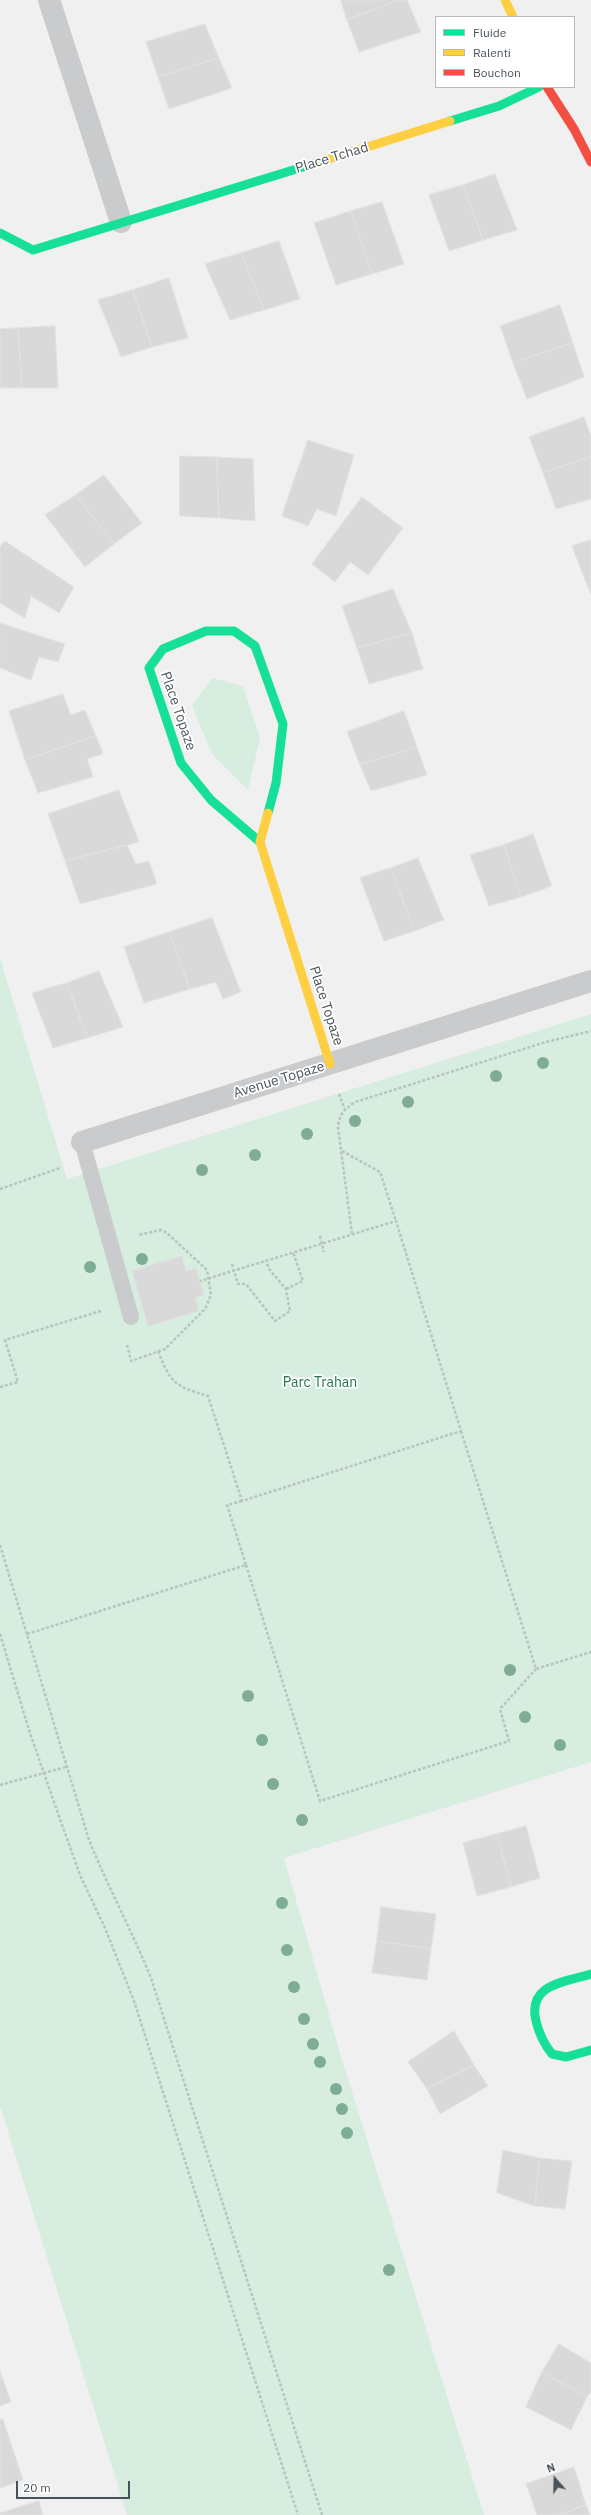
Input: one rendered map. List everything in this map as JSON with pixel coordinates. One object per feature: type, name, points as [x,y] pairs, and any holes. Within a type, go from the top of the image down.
[{"type":"street","points":[[49,0],[121,222]]},
{"type":"street","points":[[506,0],[513,16]]},
{"type":"street","name":"Place Tchad","points":[[0,232],[3,236],[33,250],[492,109],[537,88]]},
{"type":"street","points":[[548,88],[574,129],[591,162]]},
{"type":"street","name":"Place Topaze","points":[[260,842],[276,783],[283,724],[255,646],[234,631],[206,631],[163,648],[149,668],[181,763],[211,800],[260,842],[330,1064]]},
{"type":"street","name":"Avenue Topaze","points":[[82,1142],[591,981]]},
{"type":"street","points":[[591,1974],[545,1990],[536,1997],[534,2004],[541,2037],[546,2048],[551,2054],[558,2058],[591,2050]]},
{"type":"lane","points":[[82,1142],[132,1317]]},
{"type":"path","points":[[352,1234],[338,1127],[339,1118],[345,1110],[355,1102],[546,1042],[591,1031]]},
{"type":"path","points":[[339,1093],[345,1110]]},
{"type":"path","points":[[342,1151],[380,1172],[536,1669]]},
{"type":"path","points":[[0,1188],[64,1167]]},
{"type":"path","points":[[200,1281],[396,1221]]},
{"type":"path","points":[[111,1244],[160,1230],[167,1232],[202,1264],[210,1278],[211,1295],[205,1309],[165,1349],[131,1361],[125,1341]]},
{"type":"path","points":[[320,1236],[324,1252]]},
{"type":"path","points":[[286,1288],[303,1280],[293,1252]]},
{"type":"path","points":[[232,1264],[238,1284],[246,1284],[275,1321],[290,1311],[286,1288],[269,1270],[266,1260]]},
{"type":"path","points":[[0,1387],[18,1382],[5,1340],[108,1309]]},
{"type":"path","points":[[158,1351],[173,1382],[186,1389],[208,1396],[242,1501]]},
{"type":"path","points":[[461,1431],[227,1506],[320,1801],[509,1741],[500,1709],[536,1669],[591,1652]]},
{"type":"path","points":[[0,1545],[89,1840],[138,1947],[166,2022],[322,2515]]},
{"type":"path","points":[[27,1634],[246,1565]]},
{"type":"path","points":[[0,1634],[44,1773],[80,1875],[105,1928],[134,2002],[298,2515]]},
{"type":"path","points":[[0,1785],[66,1767]]},
{"type":"green space","points":[[212,678],[243,686],[260,738],[248,790],[212,754],[192,706]]},
{"type":"green space","name":"Parc Trahan","points":[[0,958],[67,1179],[591,1014],[591,1762],[284,1858],[339,2050],[484,2515],[127,2515],[0,2106]]},
{"type":"building","points":[[341,0],[399,0],[347,20]]},
{"type":"building","points":[[399,0],[407,0],[421,32],[359,52],[347,20]]},
{"type":"building","points":[[205,24],[219,58],[158,77],[146,42]]},
{"type":"building","points":[[219,58],[232,88],[169,109],[158,77]]},
{"type":"building","points":[[495,174],[517,230],[483,240],[463,185]]},
{"type":"building","points":[[463,185],[483,240],[449,251],[429,195]]},
{"type":"building","points":[[382,202],[404,264],[372,274],[351,211]]},
{"type":"building","points":[[351,211],[372,274],[336,285],[314,223]]},
{"type":"building","points":[[279,241],[300,299],[264,310],[241,253]]},
{"type":"building","points":[[241,253],[264,310],[230,320],[205,264]]},
{"type":"building","points":[[169,278],[188,338],[152,347],[133,290]]},
{"type":"building","points":[[133,290],[152,347],[121,357],[98,300]]},
{"type":"building","points":[[560,305],[573,343],[513,363],[500,326]]},
{"type":"building","points":[[55,326],[58,388],[22,388],[18,328]]},
{"type":"building","points":[[18,328],[22,388],[0,388],[0,329]]},
{"type":"building","points":[[573,343],[584,377],[527,399],[513,363]]},
{"type":"building","points":[[584,417],[591,436],[591,457],[543,473],[529,437]]},
{"type":"building","points":[[308,440],[354,455],[336,516],[317,509],[308,526],[282,516]]},
{"type":"building","points":[[180,456],[217,457],[219,518],[180,516]]},
{"type":"building","points":[[217,457],[253,459],[255,521],[219,518]]},
{"type":"building","points":[[591,457],[591,499],[556,509],[543,473]]},
{"type":"building","points":[[104,475],[142,523],[114,544],[76,495]]},
{"type":"building","points":[[76,495],[114,544],[85,567],[45,515]]},
{"type":"building","points":[[362,497],[403,528],[368,575],[350,562],[335,582],[312,564]]},
{"type":"building","points":[[591,540],[591,583],[587,585],[572,546]]},
{"type":"building","points":[[5,541],[74,587],[59,613],[31,596],[25,618],[0,603],[0,547]]},
{"type":"building","points":[[591,583],[591,594],[587,585]]},
{"type":"building","points":[[393,589],[412,633],[357,648],[342,606]]},
{"type":"building","points":[[0,623],[65,644],[58,662],[39,657],[31,680],[0,668]]},
{"type":"building","points":[[412,633],[423,669],[369,684],[357,648]]},
{"type":"building","points":[[63,694],[71,715],[85,710],[96,736],[25,760],[9,711]]},
{"type":"building","points":[[404,711],[417,747],[360,765],[347,732]]},
{"type":"building","points":[[96,736],[103,754],[87,759],[93,777],[38,793],[25,760]]},
{"type":"building","points":[[417,747],[427,775],[371,791],[360,765]]},
{"type":"building","points":[[119,790],[139,842],[65,861],[48,814]]},
{"type":"building","points":[[533,834],[552,886],[521,897],[504,845]]},
{"type":"building","points":[[127,845],[136,864],[149,861],[157,884],[80,904],[65,861]]},
{"type":"building","points":[[504,845],[521,897],[489,906],[470,855]]},
{"type":"building","points":[[418,858],[444,920],[414,931],[391,868]]},
{"type":"building","points":[[391,868],[414,931],[384,941],[360,878]]},
{"type":"building","points":[[212,918],[241,992],[223,999],[216,982],[190,989],[169,932]]},
{"type":"building","points":[[169,932],[190,989],[144,1003],[124,947]]},
{"type":"building","points":[[99,971],[123,1027],[87,1038],[67,983]]},
{"type":"building","points":[[67,983],[87,1038],[53,1048],[32,993]]},
{"type":"building","points":[[182,1256],[186,1271],[196,1268],[204,1295],[195,1298],[199,1311],[148,1326],[132,1271]]},
{"type":"building","points":[[526,1826],[540,1878],[511,1887],[497,1834]]},
{"type":"building","points":[[497,1834],[511,1887],[477,1896],[463,1843]]},
{"type":"building","points":[[381,1907],[436,1914],[431,1949],[377,1941]]},
{"type":"building","points":[[377,1941],[431,1949],[427,1980],[372,1973]]},
{"type":"building","points":[[454,2031],[474,2065],[427,2089],[408,2062]]},
{"type":"building","points":[[474,2065],[488,2086],[440,2114],[427,2089]]},
{"type":"building","points":[[503,2150],[540,2158],[535,2206],[497,2193]]},
{"type":"building","points":[[540,2158],[572,2161],[565,2209],[535,2206]]},
{"type":"building","points":[[559,2344],[591,2363],[591,2391],[587,2397],[542,2372]]},
{"type":"building","points":[[0,2371],[11,2402],[0,2406]]},
{"type":"building","points":[[542,2372],[587,2397],[571,2430],[526,2407]]},
{"type":"building","points":[[3,2419],[23,2480],[0,2488],[0,2420]]},
{"type":"building","points":[[574,2467],[586,2505],[559,2515],[537,2515],[526,2484]]},
{"type":"building","points":[[39,2501],[43,2515],[0,2515],[0,2513]]},
{"type":"building","points":[[586,2505],[590,2515],[559,2515]]},
{"type":"traffic: fast","points":[[450,121],[499,106],[537,88]]},
{"type":"traffic: fast","points":[[0,233],[33,250],[316,163]]},
{"type":"traffic: fast","points":[[260,842],[211,800],[181,763],[149,668],[163,649],[206,631],[234,631],[255,646],[283,724],[276,783],[268,813]]},
{"type":"traffic: fast","points":[[591,1974],[550,1987],[537,1999],[535,2009],[536,2021],[540,2035],[552,2054],[566,2057],[591,2050]]},
{"type":"traffic: slow","points":[[505,0],[513,16]]},
{"type":"traffic: slow","points":[[316,163],[450,121]]},
{"type":"traffic: slow","points":[[268,813],[260,842],[330,1064]]},
{"type":"traffic: jam","points":[[548,88],[574,129],[591,162]]}]
